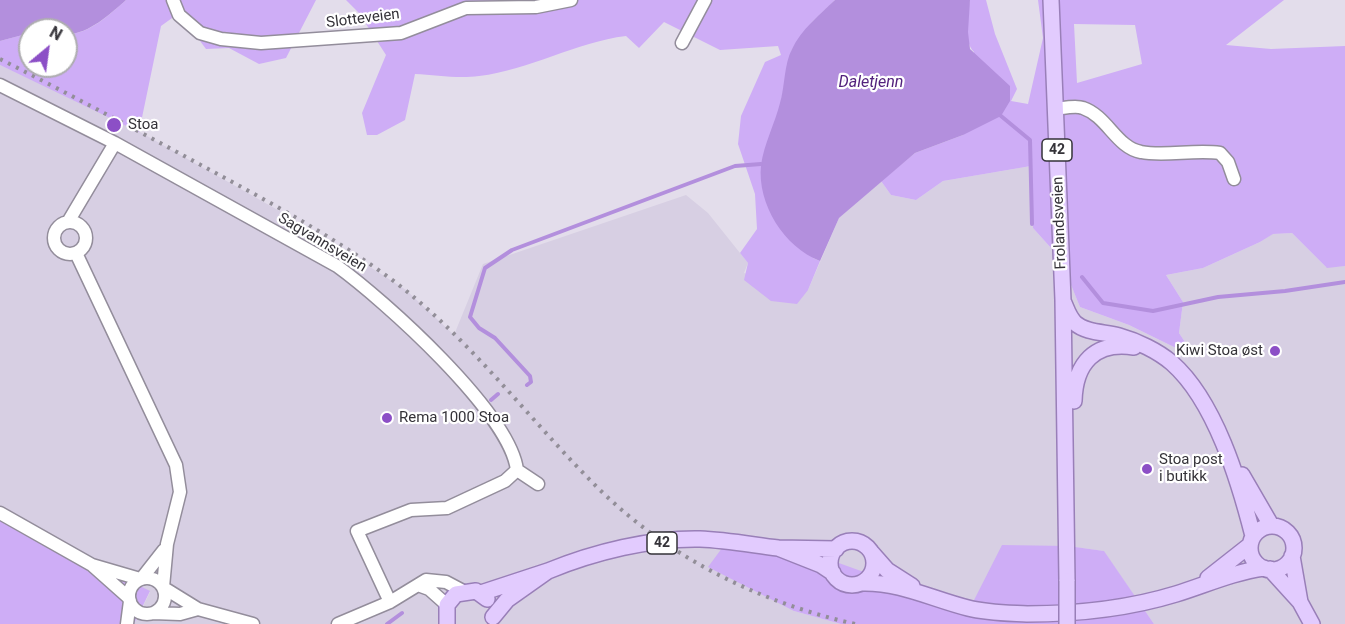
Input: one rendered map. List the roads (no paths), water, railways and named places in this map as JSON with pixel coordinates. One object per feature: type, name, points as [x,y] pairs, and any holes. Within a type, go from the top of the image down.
[{"type":"main road","name":"Frolandsveien","points":[[1052,0],[1063,300],[1068,624]]},
{"type":"main road","name":"Frolandsveien","points":[[1063,300],[1069,315],[1081,327],[1121,336],[1152,350],[1171,362],[1185,376],[1271,525]]},
{"type":"main road","name":"Frolandsveien","points":[[1066,453],[1073,439],[1075,383],[1082,366],[1100,350],[1121,345],[1152,350]]},
{"type":"main road","name":"Frolandsveien","points":[[1216,431],[1243,498],[1252,541]]},
{"type":"main road","name":"42","points":[[1196,587],[1237,558],[1252,541],[1258,530],[1271,525],[1281,527],[1291,537],[1300,602],[1312,624]]},
{"type":"main road","name":"42","points":[[464,591],[482,593],[548,571],[578,558],[620,548],[700,539],[778,548],[836,549],[842,544],[855,541],[867,546],[887,570],[920,591]]},
{"type":"main road","name":"42","points":[[1252,541],[1253,559],[1300,602]]},
{"type":"main road","name":"42","points":[[778,548],[821,564],[837,579],[849,585],[881,583],[920,591],[970,609],[1003,613],[1080,613],[1122,608],[1262,569],[1283,566],[1292,556]]},
{"type":"main road","points":[[833,573],[831,561],[836,549]]},
{"type":"main road","points":[[862,583],[868,579],[874,567],[872,553]]},
{"type":"main road","name":"42","points":[[492,621],[507,600],[548,571]]},
{"type":"main road","points":[[444,617],[451,598],[464,591]]},
{"type":"main road","name":"42","points":[[482,593],[491,604],[492,621]]},
{"type":"street","name":"Slotteveien","points":[[173,0],[179,15],[200,33],[221,39],[261,43],[401,33],[466,8],[536,7],[571,0]]},
{"type":"street","points":[[682,43],[705,0]]},
{"type":"street","name":"Sagvannsveien","points":[[0,84],[115,143],[337,266],[369,289],[429,346],[477,401],[515,455],[517,470]]},
{"type":"street","points":[[1056,109],[1082,107],[1098,116],[1127,145],[1141,152],[1204,150],[1220,153],[1228,162],[1234,179]]},
{"type":"street","points":[[68,222],[78,225],[85,237],[83,246],[76,252],[62,252],[54,240],[56,230],[68,222],[115,143]]},
{"type":"street","points":[[76,252],[176,465],[180,492],[167,544],[163,606],[149,617]]},
{"type":"street","points":[[390,602],[357,531],[411,510],[447,508],[505,482],[517,470],[538,484]]},
{"type":"street","points":[[0,513],[93,565],[141,578],[154,578],[198,609],[253,624]]},
{"type":"street","points":[[127,624],[131,586],[156,563],[167,544]]},
{"type":"street","points":[[93,565],[129,600],[135,610],[149,617],[180,614],[198,609]]},
{"type":"street","points":[[338,624],[390,602],[433,579],[464,591]]},
{"type":"street","points":[[418,585],[429,589],[444,617]]},
{"type":"water","points":[[0,0],[126,0],[98,23],[78,32],[78,18],[18,18],[18,36],[0,41]]},
{"type":"water","name":"Daletjenn","points":[[835,0],[970,0],[968,32],[970,49],[1010,86],[1010,101],[1001,116],[963,135],[915,153],[839,218],[820,261],[795,246],[784,235],[768,209],[763,194],[761,165],[780,103],[787,61],[792,49],[806,29]]},
{"type":"waterway","points":[[1001,116],[1030,140],[1032,224]]},
{"type":"waterway","points":[[527,385],[531,382],[530,376],[495,338],[479,328],[470,317],[485,268],[512,250],[735,166],[761,164]]},
{"type":"waterway","points":[[1082,277],[1103,303],[1153,311],[1218,297],[1285,291],[1345,282]]},
{"type":"waterway","points":[[491,400],[498,394]]},
{"type":"waterway","points":[[387,624],[402,613]]},
{"type":"railway","points":[[0,59],[281,209],[348,249],[391,279],[420,302],[474,354],[600,490],[656,537],[718,575],[751,590],[819,615],[855,624]]},
{"type":"place","name":"Stoa","points":[[114,125]]},
{"type":"place","name":"Kiwi Stoa øst","points":[[1275,351]]},
{"type":"place","name":"Rema 1000 Stoa","points":[[387,418]]},
{"type":"place","name":"Stoa post i butikk","points":[[1147,469]]}]
